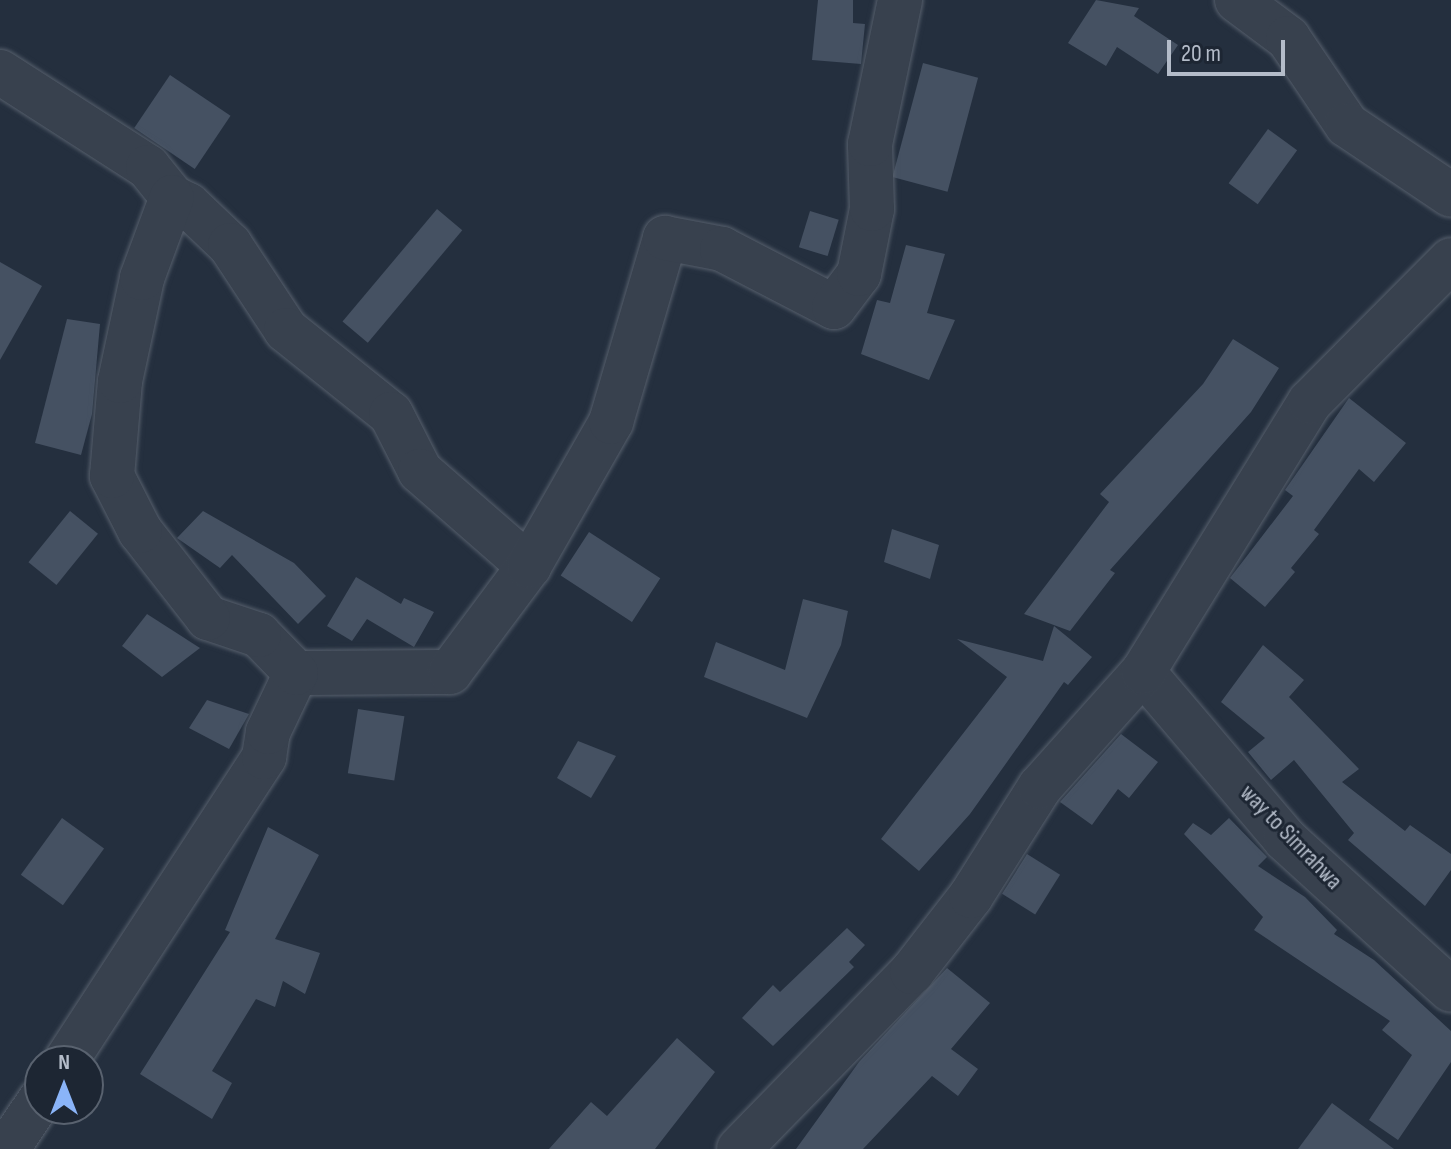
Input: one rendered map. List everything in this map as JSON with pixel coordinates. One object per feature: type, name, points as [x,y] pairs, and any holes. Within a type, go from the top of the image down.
[{"type":"street","points":[[172,197],[142,278],[120,381],[112,476],[140,531],[208,618],[259,635],[296,673],[450,672],[529,566],[611,422],[665,238],[722,249],[834,307],[859,274],[872,209],[870,144],[900,0]]},
{"type":"street","points":[[1237,0],[1288,38],[1347,125],[1451,195]]},
{"type":"street","points":[[0,72],[148,167],[172,197],[230,245],[286,330],[391,414],[420,471],[449,502],[529,566]]},
{"type":"street","points":[[739,1149],[912,972],[971,896],[1040,787],[1143,672],[1310,402],[1451,260]]},
{"type":"street","name":"way to Simrahwa","points":[[1143,672],[1285,839],[1451,990]]},
{"type":"street","points":[[76,1045],[264,757],[268,732],[296,673]]},
{"type":"street","points":[[7,1149],[24,1124]]},
{"type":"building","points":[[818,0],[853,0],[853,23],[865,24],[861,64],[812,60]]},
{"type":"building","points":[[1096,0],[1139,8],[1134,16],[1178,45],[1158,74],[1117,47],[1106,66],[1068,43]]},
{"type":"building","points":[[923,63],[978,78],[948,192],[892,177]]},
{"type":"building","points":[[170,75],[231,116],[195,169],[134,128]]},
{"type":"building","points":[[1268,129],[1297,150],[1258,204],[1229,183]]},
{"type":"building","points":[[437,209],[462,230],[368,343],[343,322]]},
{"type":"building","points":[[810,211],[839,220],[828,256],[799,247]]},
{"type":"building","points":[[906,245],[945,254],[927,313],[955,320],[929,380],[861,354],[877,300],[890,303]]},
{"type":"building","points":[[0,262],[42,286],[0,360]]},
{"type":"building","points":[[67,319],[100,324],[92,414],[81,455],[35,443]]},
{"type":"building","points":[[1233,339],[1279,368],[1251,412],[1110,570],[1115,573],[1070,631],[1024,614],[1109,502],[1100,494],[1203,384]]},
{"type":"building","points":[[1349,398],[1406,443],[1374,482],[1359,469],[1314,530],[1319,534],[1291,568],[1295,572],[1265,607],[1230,578],[1293,496],[1285,490]]},
{"type":"building","points":[[70,511],[98,534],[56,585],[28,562]]},
{"type":"building","points":[[203,511],[294,563],[326,596],[298,624],[232,555],[220,568],[177,538]]},
{"type":"building","points":[[892,529],[939,545],[930,579],[884,562]]},
{"type":"building","points":[[589,532],[660,578],[632,622],[561,576]]},
{"type":"building","points":[[356,577],[401,604],[404,598],[434,612],[414,647],[367,619],[352,641],[327,626]]},
{"type":"building","points":[[803,599],[848,611],[841,645],[807,718],[704,677],[716,642],[785,670]]},
{"type":"building","points":[[147,614],[200,648],[162,677],[122,646]]},
{"type":"building","points":[[1054,626],[1092,657],[1068,685],[1064,682],[970,814],[919,871],[881,839],[1007,677],[957,639],[1043,661]]},
{"type":"building","points":[[1263,645],[1304,680],[1289,697],[1359,769],[1342,782],[1405,831],[1410,825],[1451,854],[1451,870],[1425,906],[1348,840],[1354,833],[1294,760],[1271,780],[1248,752],[1265,738],[1221,702]]},
{"type":"building","points":[[207,700],[249,714],[229,749],[189,728]]},
{"type":"building","points":[[358,709],[404,716],[394,781],[348,773]]},
{"type":"building","points":[[1121,734],[1158,762],[1129,798],[1118,789],[1092,825],[1060,802]]},
{"type":"building","points":[[578,741],[616,756],[591,798],[557,778]]},
{"type":"building","points":[[62,818],[104,849],[63,905],[21,875]]},
{"type":"building","points":[[1229,818],[1267,857],[1258,866],[1305,897],[1337,930],[1334,934],[1374,960],[1451,1031],[1451,1062],[1398,1140],[1369,1120],[1412,1055],[1382,1030],[1390,1021],[1254,930],[1263,917],[1184,834],[1193,823],[1211,835]]},
{"type":"building","points":[[268,827],[319,855],[275,939],[320,953],[305,994],[283,981],[275,1007],[256,999],[212,1071],[232,1083],[212,1119],[140,1074],[230,932],[225,930]]},
{"type":"building","points":[[1027,854],[1060,875],[1035,915],[1002,894]]},
{"type":"building","points":[[847,928],[865,945],[849,962],[854,967],[773,1046],[742,1018],[773,985],[780,992]]},
{"type":"building","points":[[947,968],[990,1003],[951,1049],[978,1069],[958,1096],[932,1076],[863,1149],[796,1149],[859,1062]]},
{"type":"building","points":[[677,1038],[715,1072],[655,1149],[549,1149],[591,1102],[607,1116]]},
{"type":"building","points":[[1332,1103],[1394,1149],[1298,1149]]}]
